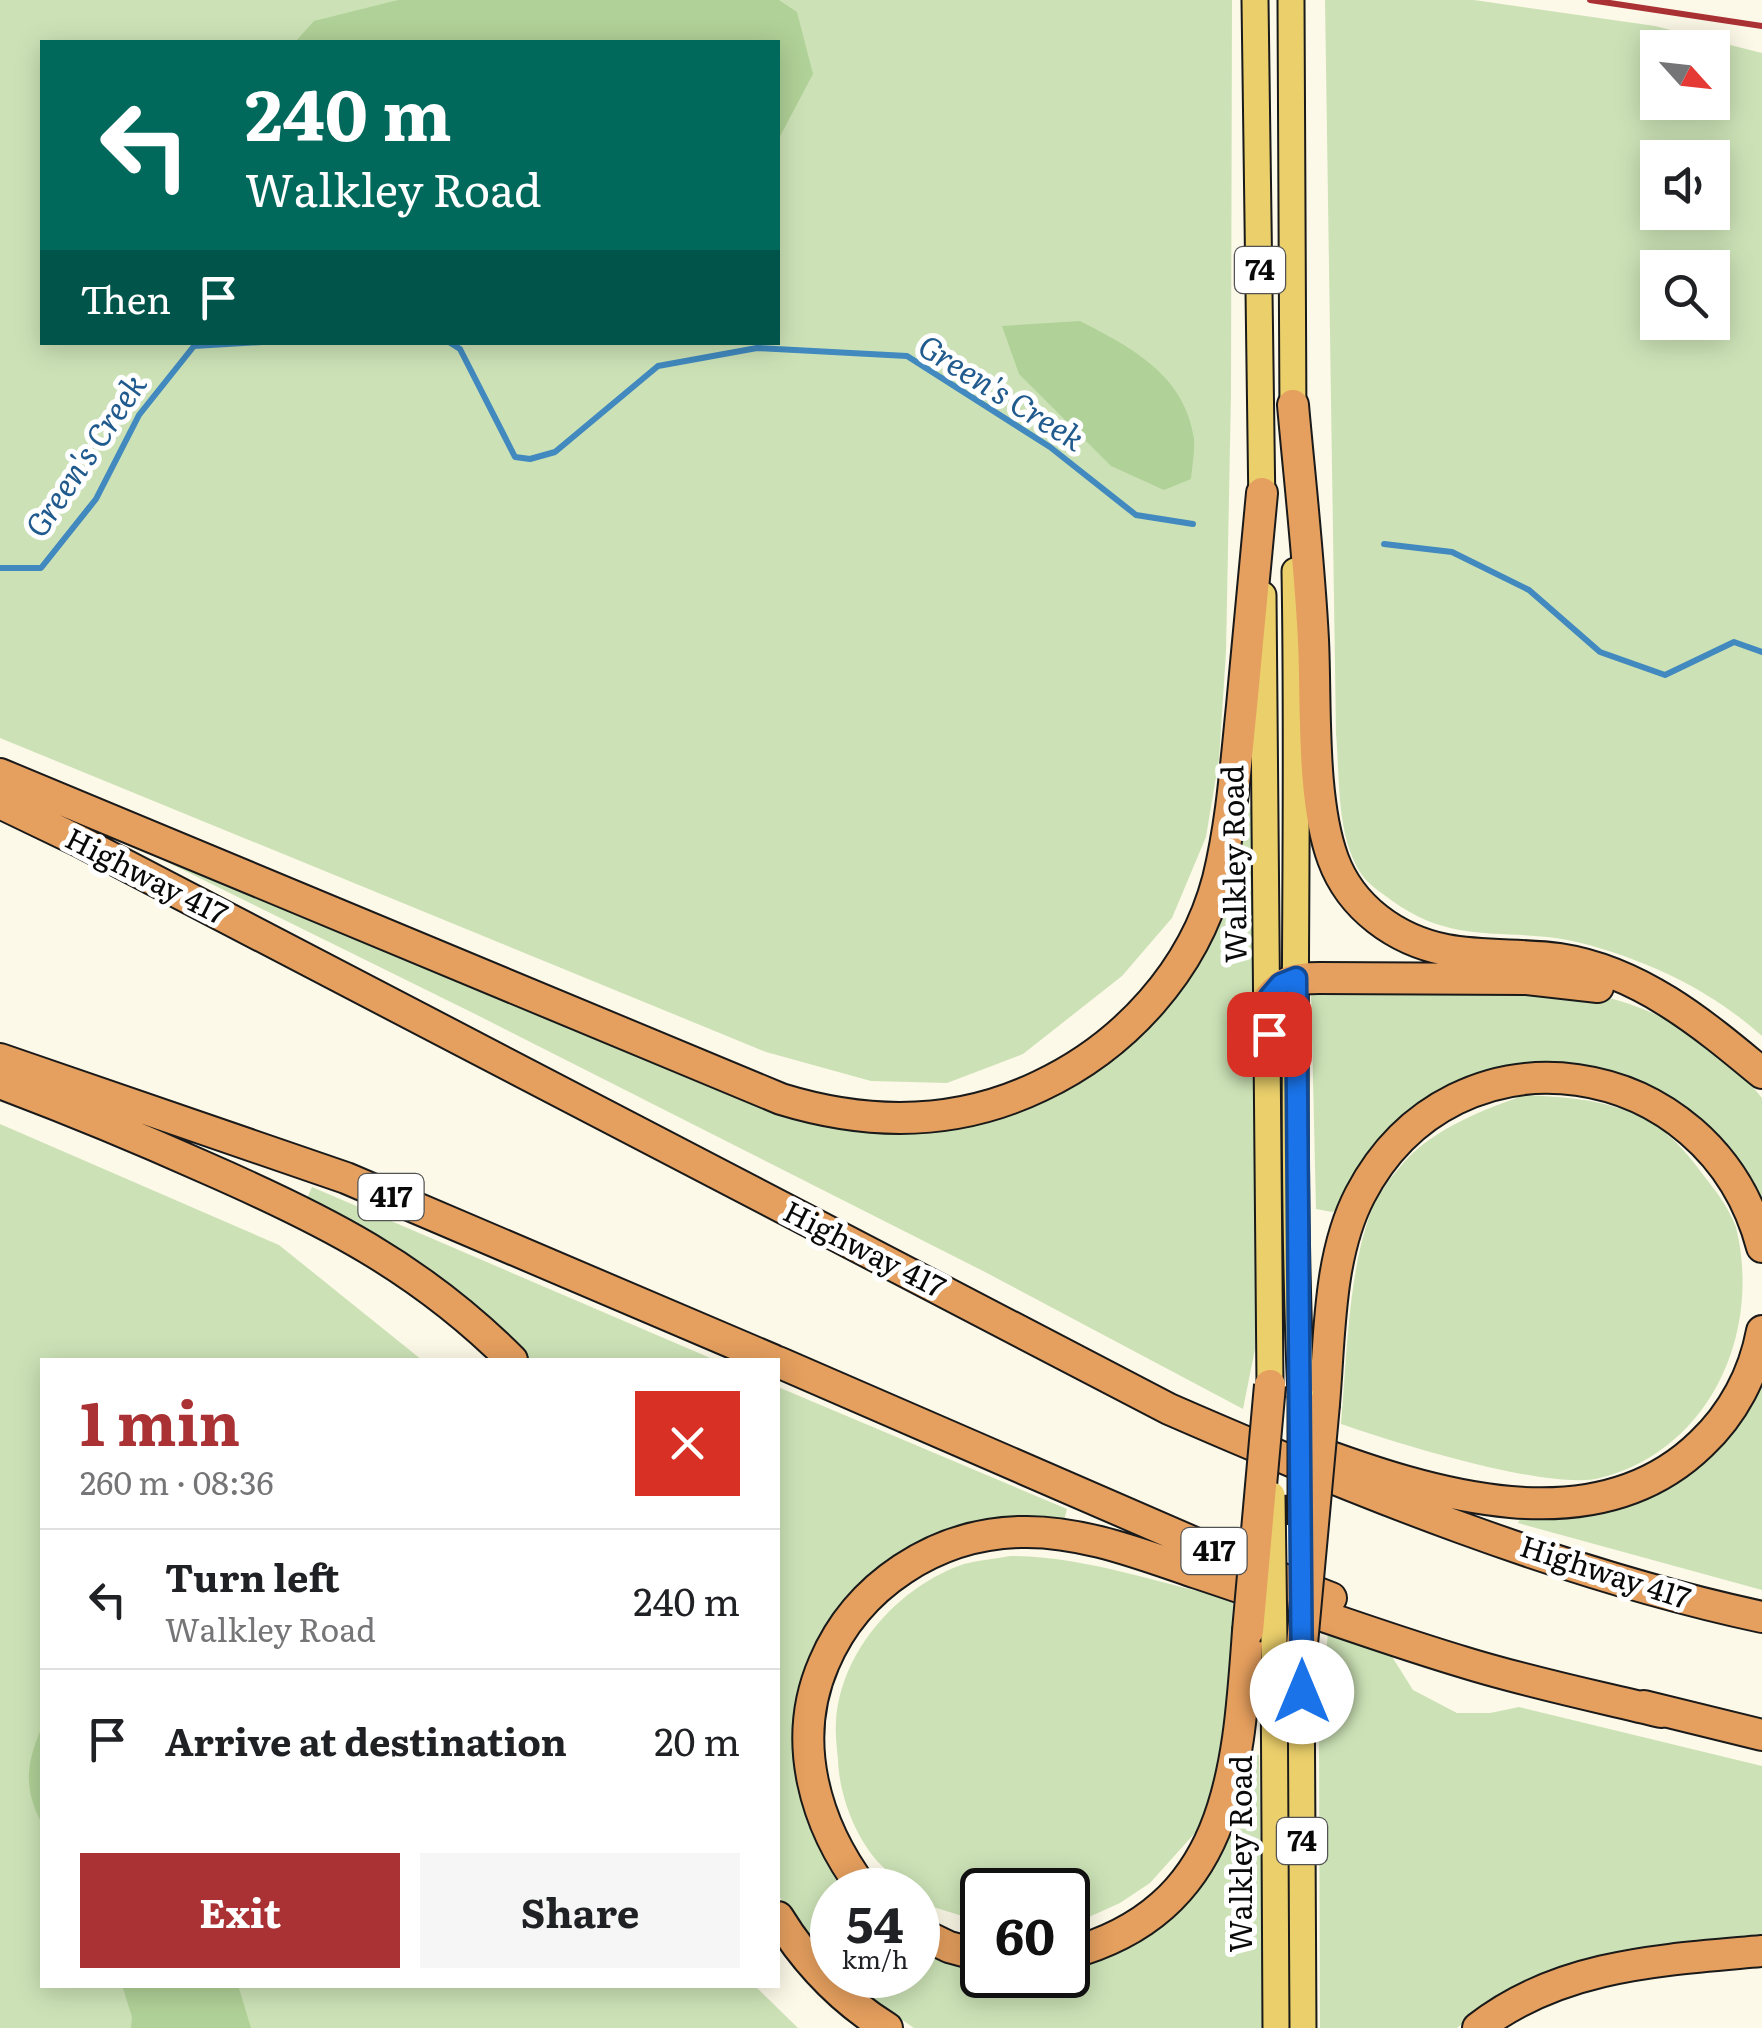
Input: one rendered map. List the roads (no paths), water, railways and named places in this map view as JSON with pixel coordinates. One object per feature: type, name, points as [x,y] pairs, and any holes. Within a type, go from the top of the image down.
[{"type":"highway","points":[[1293,405],[1312,620],[1321,797],[1326,835],[1343,879],[1368,912],[1404,937],[1448,950],[1561,960],[1594,967],[1650,990],[1678,1006],[1762,1073]]},
{"type":"highway","points":[[0,774],[782,1099],[837,1113],[897,1119],[979,1110],[1057,1078],[1115,1038],[1168,982],[1201,922],[1217,882],[1229,822],[1262,494]]},
{"type":"highway","name":"Highway 417","points":[[0,803],[1170,1409],[1335,1481],[1559,1560],[1711,1606],[1762,1617]]},
{"type":"highway","points":[[1269,998],[1281,984],[1296,978],[1564,980],[1631,997],[1703,1028]]},
{"type":"highway","name":"417","points":[[0,1059],[346,1178],[768,1358]]},
{"type":"highway","points":[[1090,1947],[1145,1918],[1190,1876],[1218,1826],[1274,1643],[1312,1400],[1346,1232],[1360,1194],[1390,1150],[1435,1112],[1480,1090],[1536,1078],[1565,1078],[1622,1089],[1672,1114],[1714,1150],[1754,1217],[1762,1247]]},
{"type":"highway","points":[[0,1083],[134,1136],[308,1213],[414,1276],[510,1358]]},
{"type":"highway","points":[[1075,1360],[1338,1460],[1469,1496],[1555,1504],[1608,1497],[1632,1489],[1673,1469],[1693,1453],[1712,1434],[1743,1389],[1762,1331]]},
{"type":"highway","name":"417","points":[[780,1363],[1234,1560],[1421,1630],[1661,1712],[1762,1735]]},
{"type":"highway","points":[[1270,1385],[1274,1643]]},
{"type":"highway","points":[[849,1868],[836,1849],[814,1792],[808,1731],[815,1687],[832,1644],[864,1601],[914,1561],[967,1540],[1023,1531],[1081,1538],[1464,1663],[1661,1712]]},
{"type":"highway","points":[[780,1919],[798,1948],[830,1983],[887,2028]]},
{"type":"highway","points":[[1478,2028],[1527,1996],[1580,1975],[1627,1965],[1762,1950]]},
{"type":"main road","name":"Walkley Road","points":[[1255,0],[1269,998],[1270,1385]]},
{"type":"main road","name":"Walkley Road","points":[[1292,0],[1296,978],[1312,1400]]},
{"type":"main road","name":"Walkley Road","points":[[1274,1643],[1276,2028]]},
{"type":"main road","name":"Walkley Road","points":[[1274,1643],[1304,2028]]},
{"type":"waterway","name":"Green's Creek","points":[[0,568],[41,568],[96,499],[139,415],[194,346],[211,345]]},
{"type":"waterway","name":"Green's Creek","points":[[454,345],[460,349],[515,457],[530,459],[555,452],[658,366],[757,348],[907,356],[1050,447],[1136,515],[1193,524]]},
{"type":"waterway","name":"Green's Creek","points":[[1384,544],[1452,552],[1529,590],[1600,652],[1665,675],[1734,642],[1762,652]]},
{"type":"railway","points":[[1590,0],[1762,26]]}]
